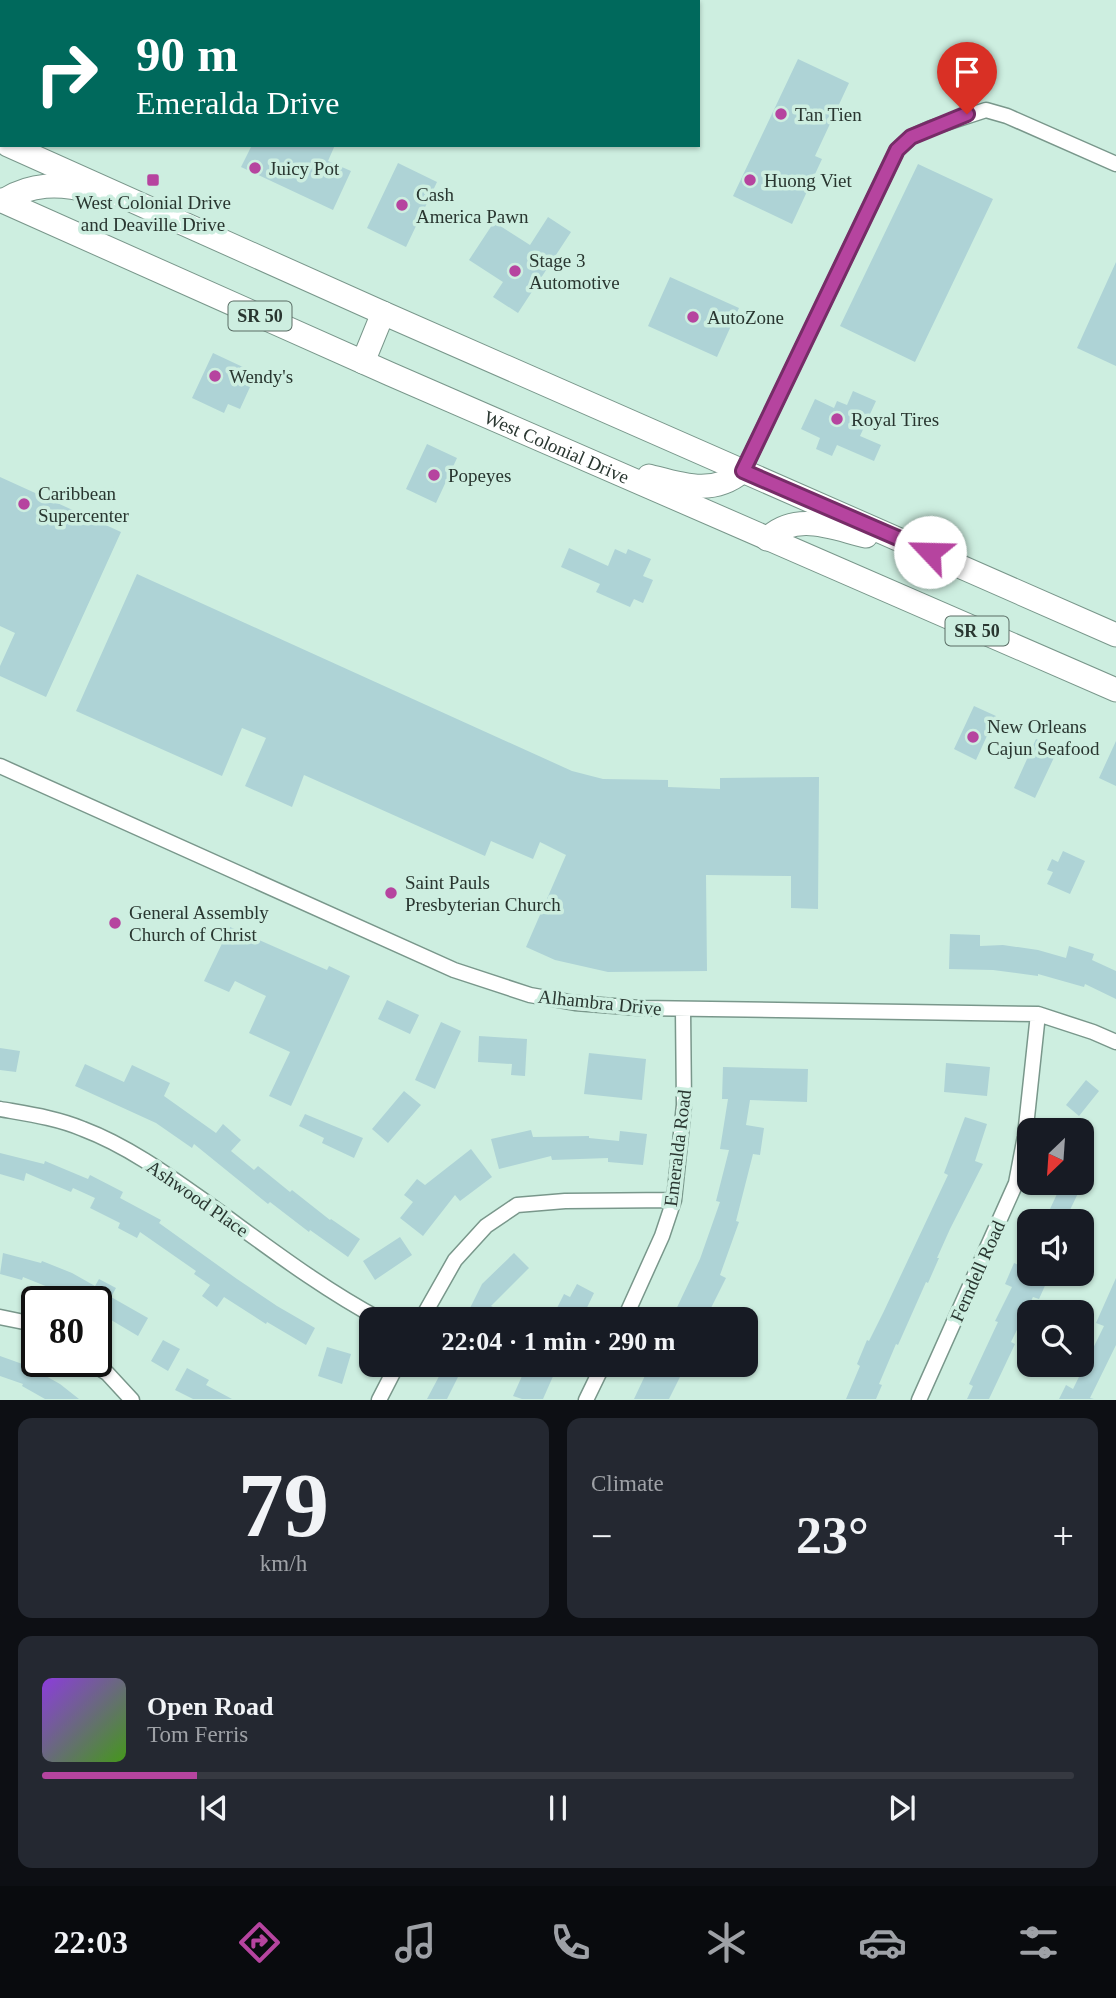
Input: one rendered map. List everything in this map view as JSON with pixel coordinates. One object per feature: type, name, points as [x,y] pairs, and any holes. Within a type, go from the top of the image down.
[{"type":"highway","name":"SR 50","points":[[12,147],[1116,635]]},
{"type":"highway","points":[[1,201],[19,191],[40,186],[74,187],[135,202]]},
{"type":"highway","name":"West Colonial Drive","points":[[1,201],[1116,691]]},
{"type":"highway","points":[[363,362],[383,313]]},
{"type":"highway","points":[[582,458],[694,487],[717,485],[743,471]]},
{"type":"highway","points":[[767,539],[788,524],[812,523],[930,552]]},
{"type":"street","points":[[743,471],[897,150],[911,137],[986,110],[1007,116],[1116,164]]},
{"type":"street","name":"Alhambra Drive","points":[[0,766],[454,970],[530,995],[575,1003],[683,1010],[1038,1014],[1116,1042]]},
{"type":"street","name":"Emeralda Road","points":[[630,1307],[662,1236],[674,1200],[684,1105],[683,1010]]},
{"type":"street","name":"Ferndell Road","points":[[919,1399],[1016,1184],[1025,1136],[1038,1014]]},
{"type":"street","name":"Ashwood Place","points":[[0,1109],[44,1116],[84,1129],[137,1156],[359,1308]]},
{"type":"street","points":[[428,1307],[455,1260],[486,1226],[517,1205],[565,1201],[674,1200]]},
{"type":"street","points":[[0,1317],[21,1321]]},
{"type":"street","points":[[111,1377],[132,1399]]},
{"type":"street","points":[[379,1399],[391,1377]]},
{"type":"street","points":[[586,1399],[597,1377]]},
{"type":"building","points":[[798,59],[849,83],[815,156],[822,159],[792,224],[733,196]]},
{"type":"building","points":[[251,147],[334,147],[328,161],[351,171],[333,210],[241,167]]},
{"type":"building","name":"Cash America Pawn","points":[[398,163],[437,182],[406,247],[367,228]]},
{"type":"building","points":[[918,164],[993,199],[915,362],[840,326]]},
{"type":"building","name":"Stage 3 Automotive","points":[[548,217],[571,232],[518,313],[493,297],[503,282],[469,260],[494,222],[530,245]]},
{"type":"building","points":[[1116,262],[1116,366],[1077,348]]},
{"type":"building","name":"AutoZone","points":[[670,277],[739,308],[717,357],[648,326]]},
{"type":"building","points":[[213,353],[245,368],[239,382],[250,387],[240,409],[228,404],[224,413],[192,398]]},
{"type":"building","name":"Royal Tires","points":[[853,391],[876,401],[860,436],[881,445],[874,461],[837,445],[832,456],[816,449],[820,438],[801,429],[815,399],[834,408],[837,401],[847,405]]},
{"type":"building","points":[[427,444],[457,458],[436,503],[406,489]]},
{"type":"building","points":[[0,477],[121,532],[46,697],[0,676],[0,666],[15,633],[0,626]]},
{"type":"building","points":[[569,548],[608,566],[615,549],[626,554],[628,549],[651,559],[643,576],[653,580],[643,603],[634,599],[630,607],[596,592],[600,584],[561,567]]},
{"type":"building","points":[[137,574],[572,771],[603,779],[668,780],[668,787],[720,789],[720,778],[819,777],[818,909],[791,908],[791,876],[706,875],[707,971],[608,972],[555,960],[526,947],[566,855],[540,842],[533,859],[491,841],[485,856],[304,775],[292,807],[245,786],[266,738],[242,728],[222,776],[76,711]]},
{"type":"building","points":[[974,706],[996,716],[976,760],[954,749]]},
{"type":"building","points":[[1036,739],[1058,749],[1035,798],[1014,788]]},
{"type":"building","points":[[1116,741],[1116,786],[1099,778]]},
{"type":"building","points":[[1063,851],[1085,861],[1070,894],[1047,884],[1053,872],[1047,870],[1052,859],[1058,862]]},
{"type":"building","points":[[230,927],[327,970],[329,966],[350,976],[291,1106],[269,1096],[290,1052],[249,1033],[266,996],[235,981],[229,992],[204,981]]},
{"type":"building","points":[[950,934],[980,935],[980,946],[1003,945],[1038,950],[1066,958],[1069,946],[1094,954],[1092,960],[1116,971],[1116,999],[1085,984],[1084,987],[1038,974],[949,969]]},
{"type":"building","points":[[387,1000],[419,1015],[410,1034],[378,1019]]},
{"type":"building","points":[[441,1022],[461,1031],[435,1089],[415,1080]]},
{"type":"building","points":[[479,1036],[527,1039],[525,1076],[511,1075],[512,1064],[478,1062]]},
{"type":"building","points":[[0,1048],[20,1051],[16,1072],[0,1070]]},
{"type":"building","points":[[589,1053],[646,1059],[642,1100],[584,1094]]},
{"type":"building","points":[[946,1063],[990,1067],[987,1096],[944,1092]]},
{"type":"building","points":[[85,1064],[124,1082],[132,1065],[170,1083],[164,1096],[216,1133],[223,1124],[241,1140],[231,1151],[254,1170],[258,1166],[290,1192],[292,1190],[330,1220],[360,1239],[348,1257],[270,1202],[268,1204],[194,1144],[192,1148],[156,1123],[75,1086]]},
{"type":"building","points":[[723,1067],[808,1069],[807,1102],[750,1100],[746,1125],[764,1128],[760,1155],[753,1154],[736,1221],[739,1222],[720,1275],[726,1278],[712,1307],[677,1307],[700,1259],[720,1202],[716,1201],[729,1150],[720,1149],[728,1099],[722,1099]]},
{"type":"building","points":[[1086,1080],[1099,1091],[1079,1116],[1066,1105]]},
{"type":"building","points":[[404,1091],[421,1105],[388,1143],[372,1129]]},
{"type":"building","points":[[305,1114],[363,1138],[354,1158],[322,1143],[324,1138],[299,1126]]},
{"type":"building","points":[[965,1117],[987,1124],[975,1161],[983,1164],[950,1229],[928,1283],[926,1282],[898,1345],[896,1344],[879,1384],[882,1385],[876,1399],[846,1399],[860,1366],[857,1364],[867,1340],[869,1341],[884,1311],[948,1175],[944,1173]]},
{"type":"building","points":[[531,1130],[533,1137],[589,1136],[619,1141],[620,1131],[647,1134],[643,1165],[608,1162],[608,1158],[552,1160],[551,1156],[499,1169],[491,1139]]},
{"type":"building","points":[[471,1149],[492,1177],[460,1201],[455,1195],[423,1236],[400,1218],[413,1202],[404,1195],[417,1179],[425,1185]]},
{"type":"building","points":[[0,1153],[44,1164],[45,1161],[88,1179],[90,1175],[123,1192],[120,1198],[161,1220],[159,1223],[237,1279],[315,1328],[306,1345],[224,1297],[217,1307],[202,1296],[210,1285],[194,1274],[196,1271],[140,1232],[137,1238],[118,1228],[120,1223],[90,1208],[95,1198],[73,1188],[71,1192],[26,1173],[24,1181],[0,1174]]},
{"type":"building","points":[[1056,1195],[1077,1195],[1070,1209],[1050,1209]]},
{"type":"building","points":[[400,1237],[412,1255],[375,1280],[363,1261]]},
{"type":"building","points":[[3,1253],[41,1263],[42,1261],[95,1286],[46,1286],[23,1277],[22,1280],[0,1274]]},
{"type":"building","points":[[514,1253],[529,1268],[491,1306],[493,1307],[470,1307],[482,1284]]},
{"type":"building","points":[[1014,1263],[1017,1264],[1017,1286],[1045,1286],[1039,1299],[1033,1297],[1032,1300],[1017,1300],[1017,1330],[1011,1342],[1015,1344],[989,1399],[967,1399],[973,1386],[969,1384],[1012,1287],[1005,1284]]},
{"type":"building","points":[[1116,1278],[1116,1345],[1090,1398],[1094,1399],[1059,1399],[1066,1385],[1073,1389],[1079,1377],[1094,1377],[1094,1346],[1104,1326],[1096,1323]]},
{"type":"building","points":[[99,1279],[116,1288],[112,1295],[112,1286],[95,1286]]},
{"type":"building","points":[[577,1284],[594,1293],[587,1307],[558,1307],[564,1294],[570,1297]]},
{"type":"building","points":[[112,1298],[148,1318],[138,1336],[112,1321]]},
{"type":"building","points":[[163,1340],[180,1349],[168,1371],[151,1361]]},
{"type":"building","points":[[327,1347],[351,1354],[342,1384],[318,1376]]},
{"type":"building","points":[[0,1356],[21,1364],[21,1377],[48,1377],[79,1399],[45,1399],[22,1386],[23,1384],[0,1376]]},
{"type":"building","points":[[187,1368],[209,1380],[206,1385],[232,1399],[193,1399],[175,1390]]},
{"type":"building","points":[[439,1377],[458,1377],[447,1399],[427,1399]]},
{"type":"building","points":[[522,1377],[553,1377],[543,1399],[513,1396]]},
{"type":"building","points":[[644,1377],[680,1377],[669,1399],[634,1399]]},
{"type":"place","name":"Tan Tien","points":[[781,114]]},
{"type":"place","name":"Juicy Pot","points":[[255,168]]},
{"type":"place","name":"West Colonial Drive and Deaville Drive","points":[[153,180]]},
{"type":"place","name":"Huong Viet","points":[[750,180]]},
{"type":"place","name":"Cash America Pawn","points":[[402,205]]},
{"type":"place","name":"Stage 3 Automotive","points":[[515,271]]},
{"type":"place","name":"AutoZone","points":[[693,317]]},
{"type":"place","name":"Wendy's","points":[[215,376]]},
{"type":"place","name":"Royal Tires","points":[[837,419]]},
{"type":"place","name":"Popeyes","points":[[434,475]]},
{"type":"place","name":"Caribbean Supercenter","points":[[24,504]]},
{"type":"place","name":"New Orleans Cajun Seafood","points":[[973,737]]},
{"type":"place","name":"Saint Pauls Presbyterian Church","points":[[391,893]]},
{"type":"place","name":"General Assembly Church of Christ","points":[[115,923]]},
{"type":"route","points":[[930,552],[743,471],[897,150],[911,137],[967,114]]}]
